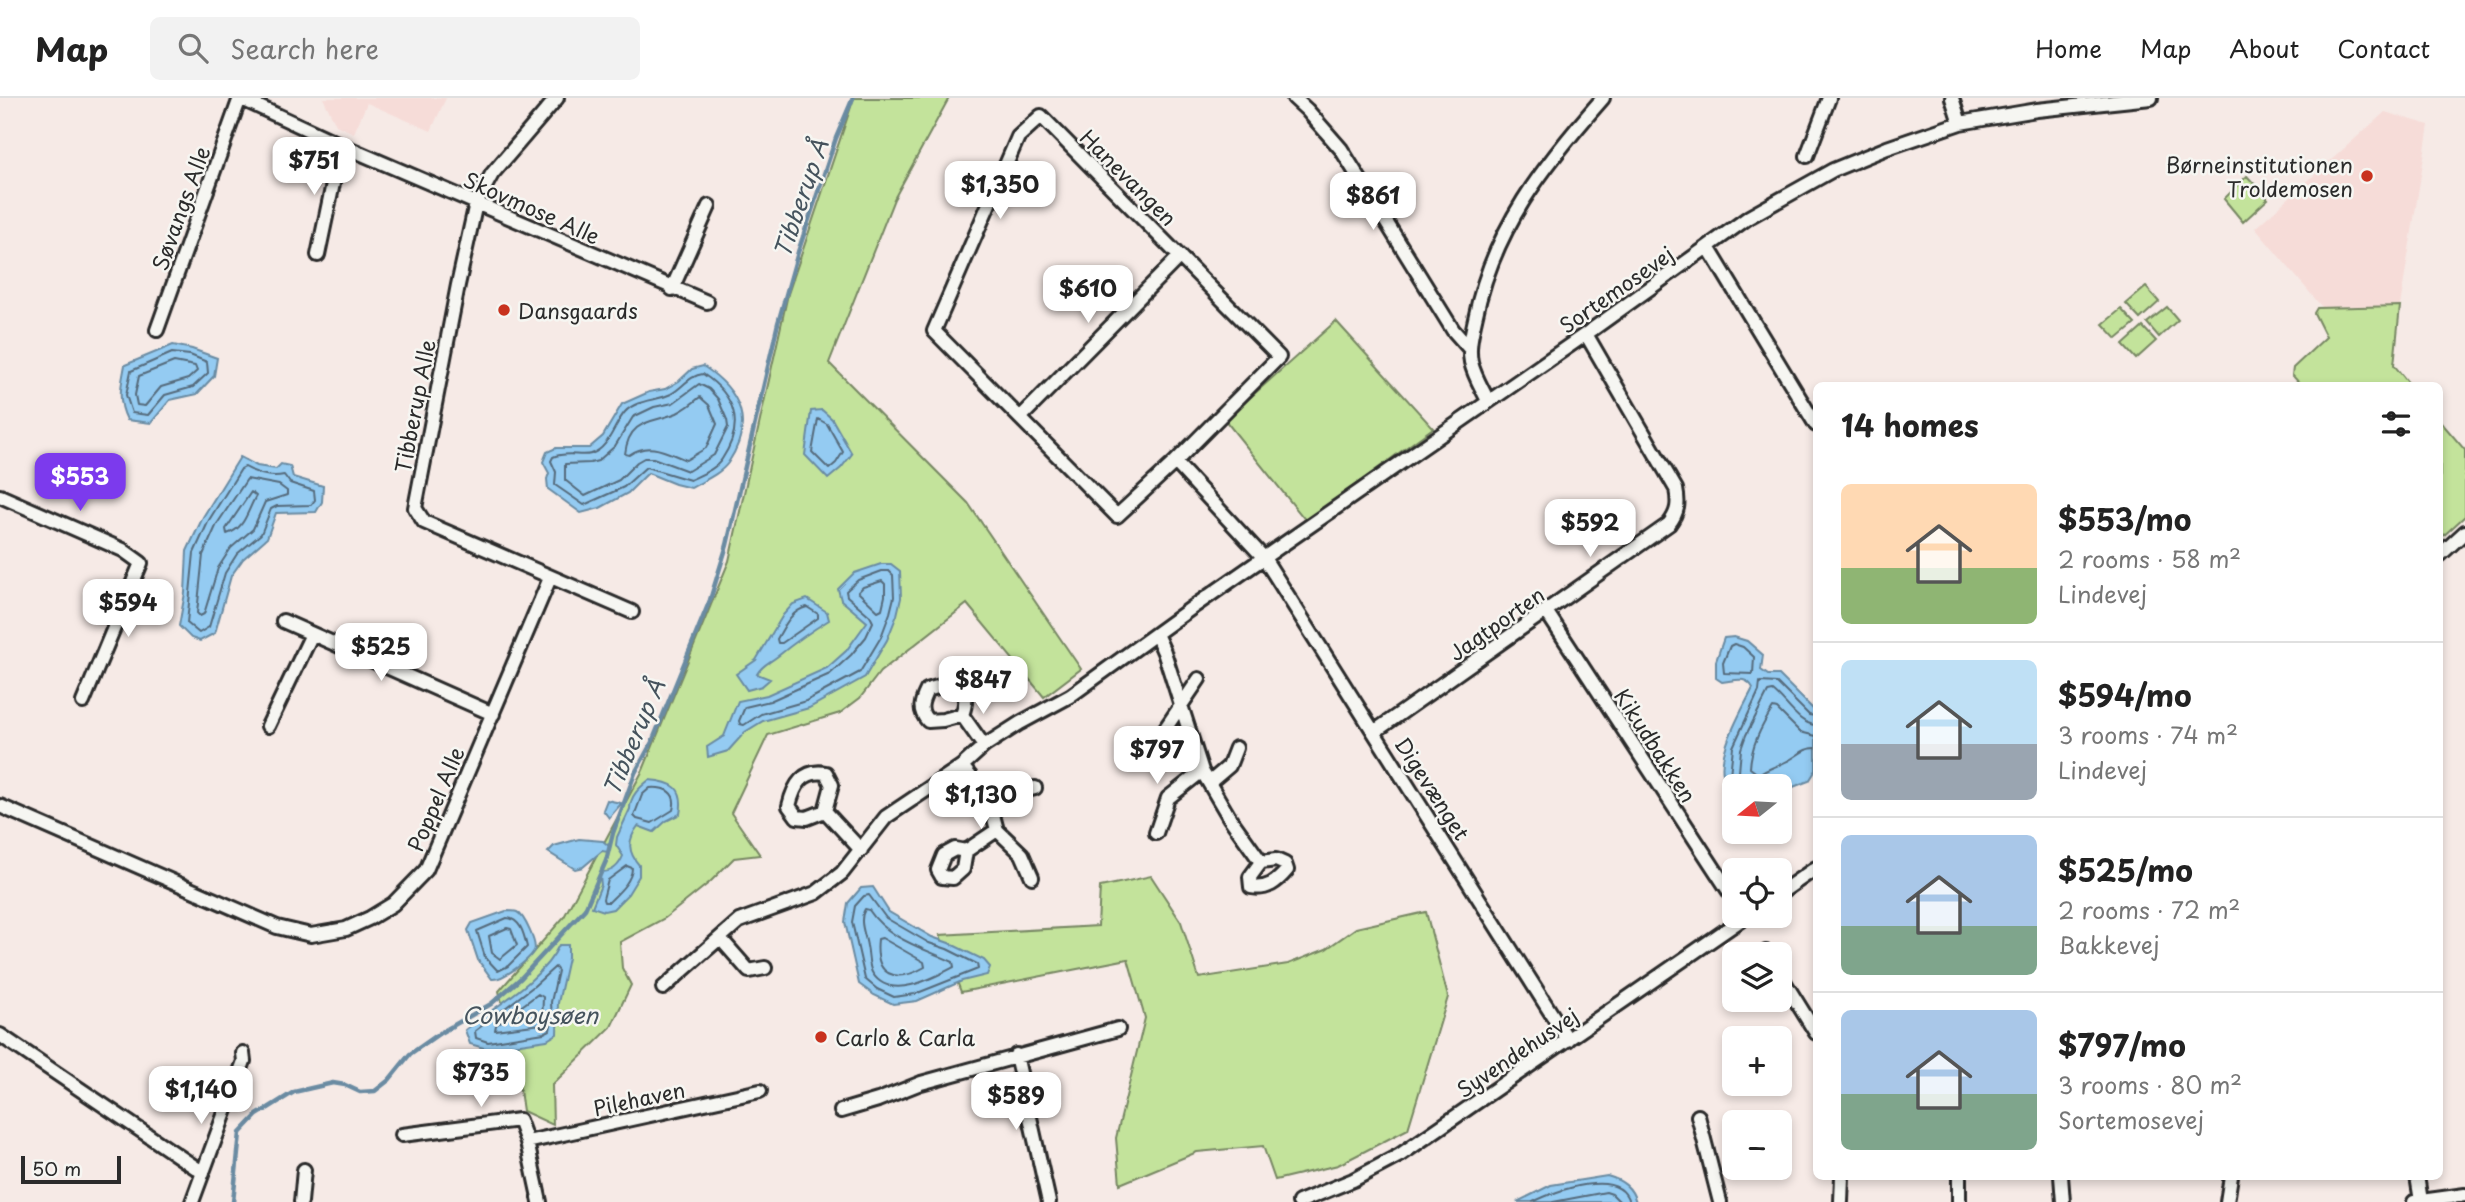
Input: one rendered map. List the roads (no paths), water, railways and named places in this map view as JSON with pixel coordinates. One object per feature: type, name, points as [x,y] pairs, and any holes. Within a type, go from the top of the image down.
[{"type":"street","name":"Skovmose Alle","points":[[240,98],[341,145],[672,289],[708,302]]},
{"type":"street","name":"Søvangs Alle","points":[[157,330],[240,98]]},
{"type":"street","name":"Tibberup Alle","points":[[557,98],[492,174],[476,203],[460,271],[415,508],[424,522],[632,612]]},
{"type":"street","points":[[1294,98],[1341,149],[1453,330],[1469,348]]},
{"type":"street","points":[[1488,401],[1475,376],[1469,348],[1478,302],[1491,262],[1511,217],[1555,152],[1602,98]]},
{"type":"street","points":[[1807,156],[1829,98]]},
{"type":"street","points":[[1952,98],[1959,123]]},
{"type":"street","name":"Sortemosevej","points":[[663,988],[739,921],[816,892],[842,873],[886,817],[962,766],[984,746],[1070,696],[1749,217],[1821,176],[1887,148],[1959,123],[2037,110],[2150,98]]},
{"type":"street","name":"Hanevangen","points":[[1041,116],[1279,357],[1175,462],[1116,516],[1020,418],[934,331],[1018,137],[1041,116]]},
{"type":"street","points":[[318,255],[341,145]]},
{"type":"street","points":[[672,289],[709,206]]},
{"type":"street","points":[[1709,247],[1813,420]]},
{"type":"street","name":"Hanevangen","points":[[1020,418],[1180,256]]},
{"type":"street","name":"Jagtporten","points":[[1374,732],[1668,524],[1677,513],[1676,489],[1586,334]]},
{"type":"street","points":[[1175,462],[1264,558]]},
{"type":"street","points":[[0,496],[123,550],[141,563],[83,702]]},
{"type":"street","points":[[2443,552],[2465,532]]},
{"type":"street","name":"Digevænget","points":[[1264,558],[1568,1040]]},
{"type":"street","name":"Poppel Alle","points":[[0,806],[277,928],[311,935],[346,929],[393,904],[426,870],[550,578]]},
{"type":"street","name":"Kikudbakken","points":[[1546,611],[1722,881]]},
{"type":"street","points":[[283,621],[493,714]]},
{"type":"street","points":[[268,726],[312,634]]},
{"type":"street","points":[[1156,634],[1202,771],[1229,817],[1261,862]]},
{"type":"street","points":[[1163,732],[1199,679]]},
{"type":"street","points":[[962,715],[984,746]]},
{"type":"street","points":[[1209,783],[1229,766],[1236,748]]},
{"type":"street","points":[[962,766],[989,800],[997,830],[1023,854],[1032,877]]},
{"type":"street","points":[[1156,833],[1168,798],[1202,771]]},
{"type":"street","points":[[989,800],[1035,788]]},
{"type":"street","points":[[825,811],[860,850]]},
{"type":"street","points":[[966,851],[997,830]]},
{"type":"street","points":[[1792,885],[1813,870]]},
{"type":"street","name":"Syvendehusvej","points":[[1299,1202],[1353,1180],[1400,1155],[1729,928]]},
{"type":"street","points":[[720,938],[749,971],[765,968]]},
{"type":"street","points":[[1792,994],[1813,1028]]},
{"type":"street","points":[[841,1111],[921,1083],[1118,1029]]},
{"type":"street","points":[[0,1035],[202,1172]]},
{"type":"street","points":[[192,1202],[244,1061],[243,1053]]},
{"type":"street","points":[[1016,1055],[1049,1202]]},
{"type":"street","name":"Pilehaven","points":[[527,1142],[760,1091]]},
{"type":"street","points":[[1698,1115],[1720,1202]]},
{"type":"street","points":[[402,1135],[519,1120],[527,1142],[540,1202]]},
{"type":"street","points":[[302,1202],[304,1170]]},
{"type":"street","points":[[1841,1202],[1842,1180]]},
{"type":"street","points":[[1959,1180],[1959,1202]]},
{"type":"street","points":[[2061,1180],[2063,1202]]},
{"type":"street","points":[[2227,1202],[2230,1180]]},
{"type":"street","points":[[2417,1180],[2418,1202],[2465,1195]]},
{"type":"water","points":[[173,345],[217,358],[214,376],[197,394],[170,400],[151,423],[127,420],[121,399],[125,365]]},
{"type":"water","points":[[703,366],[727,386],[740,409],[741,434],[728,463],[721,471],[691,488],[648,473],[628,493],[600,508],[581,513],[548,489],[549,473],[543,462],[547,452],[556,448],[589,448],[603,436],[622,404],[649,392],[665,389],[692,369]]},
{"type":"water","points":[[822,410],[832,419],[852,454],[828,479],[805,455],[811,411]]},
{"type":"water","points":[[240,457],[257,466],[276,469],[281,464],[290,466],[293,477],[323,486],[322,502],[316,512],[276,513],[267,538],[243,559],[231,576],[215,633],[200,641],[191,638],[179,626],[185,593],[187,551],[203,517]]},
{"type":"water","points":[[881,564],[891,564],[900,571],[901,598],[887,640],[865,677],[809,708],[763,721],[745,732],[728,751],[708,757],[707,747],[724,736],[738,701],[767,695],[827,668],[846,651],[867,622],[841,600],[838,589],[854,573]]},
{"type":"water","points":[[807,599],[827,612],[829,620],[763,666],[757,674],[770,679],[762,686],[747,690],[736,674],[756,660],[783,615],[793,604]]},
{"type":"water","points":[[1734,637],[1747,641],[1763,655],[1761,670],[1768,675],[1779,675],[1813,709],[1813,775],[1809,781],[1792,787],[1792,774],[1724,774],[1722,769],[1728,740],[1753,688],[1744,680],[1722,682],[1716,678],[1716,661],[1724,638]]},
{"type":"water","points":[[649,780],[665,782],[679,792],[680,814],[666,821],[654,832],[638,826],[630,846],[639,865],[639,876],[628,894],[613,909],[604,911],[592,907],[601,885],[602,872],[615,868],[623,856],[616,845],[617,837],[633,796]]},
{"type":"water","points":[[607,800],[625,804],[620,805],[609,818],[603,810]]},
{"type":"water","points":[[579,839],[603,841],[610,847],[608,852],[602,851],[583,867],[575,869],[548,852],[554,846]]},
{"type":"water","points":[[873,887],[889,912],[932,937],[984,960],[990,967],[987,975],[962,981],[917,1001],[893,1004],[859,984],[845,922],[848,903],[861,888]]},
{"type":"water","points":[[506,911],[520,914],[530,930],[535,948],[521,965],[492,979],[478,960],[468,930],[472,923]]},
{"type":"water","name":"Cowboysøen","points":[[559,945],[568,945],[568,958],[558,1003],[557,1034],[547,1040],[487,1049],[470,1044],[465,1030],[530,981]]},
{"type":"water","points":[[1607,1176],[1626,1185],[1636,1202],[1517,1202],[1551,1185]]},
{"type":"waterway","name":"Tibberup Å","points":[[233,1202],[240,1133],[257,1115],[294,1092],[333,1083],[360,1092],[375,1091],[389,1080],[410,1054],[440,1033],[491,1004],[521,978],[585,909],[606,861],[613,833],[635,773],[652,742],[710,600],[727,545],[778,323],[798,252],[836,138],[853,98]]},
{"type":"place","name":"Børneinstitutionen Troldemosen","points":[[2367,176]]},
{"type":"place","name":"Dansgaards","points":[[504,310]]},
{"type":"place","name":"Carlo & Carla","points":[[821,1037]]}]
